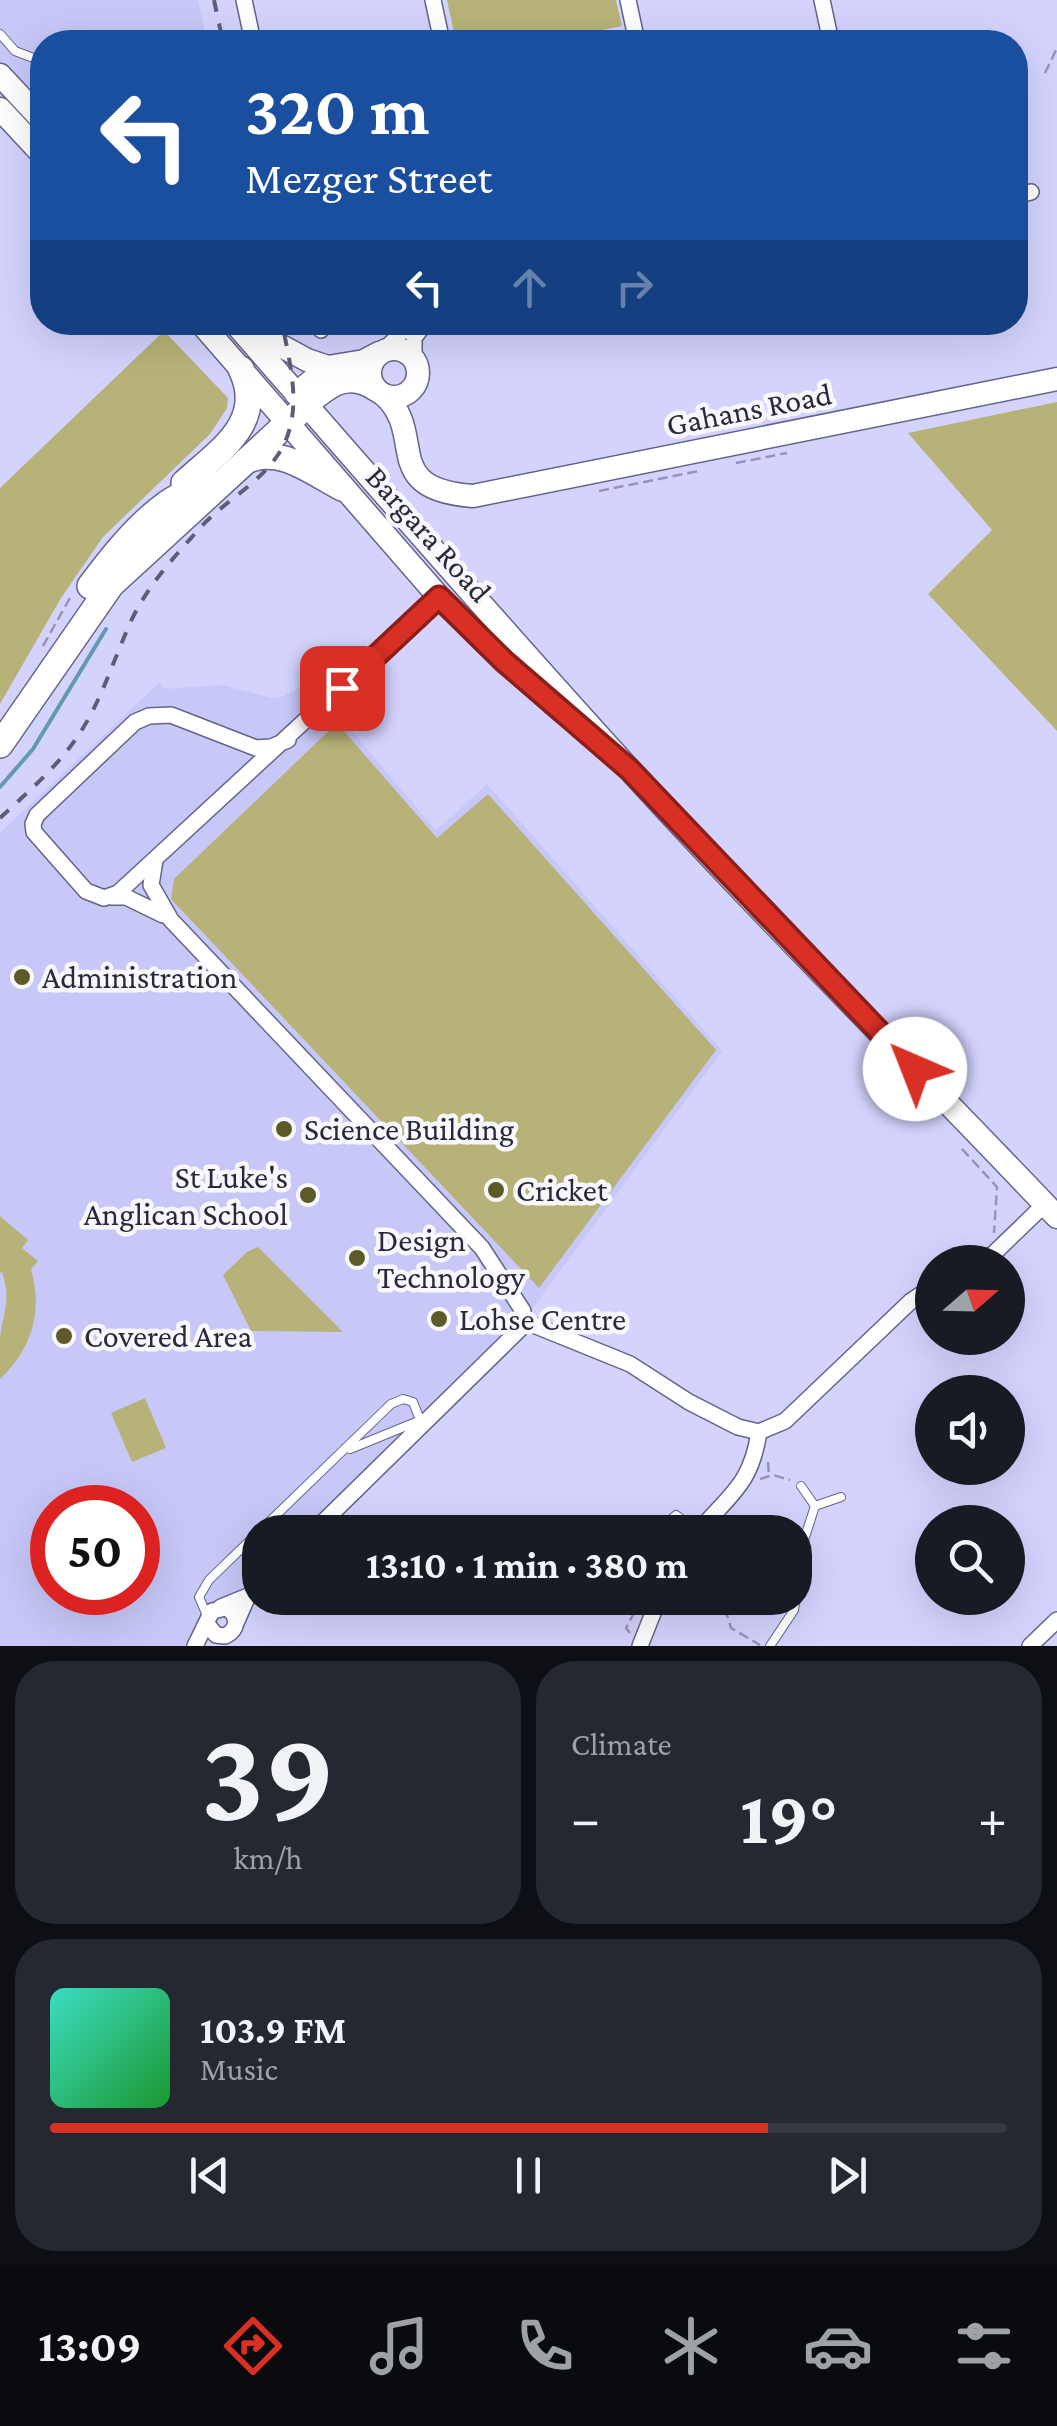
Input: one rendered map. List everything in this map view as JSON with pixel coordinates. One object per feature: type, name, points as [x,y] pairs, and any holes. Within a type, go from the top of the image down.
[{"type":"main road","points":[[0,76],[30,107]]},
{"type":"main road","points":[[0,109],[30,141]]},
{"type":"main road","name":"Bargara Road","points":[[211,335],[241,369],[292,409],[526,651],[630,770],[1051,1211]]},
{"type":"main road","name":"Bargara Road","points":[[244,335],[342,488],[439,597],[505,662],[630,770]]},
{"type":"main road","points":[[260,335],[328,367],[364,361],[397,349],[414,360],[418,373],[412,422],[420,461],[436,486],[454,494]]},
{"type":"main road","points":[[382,352],[372,362],[370,374],[396,410],[410,461],[432,489],[454,494]]},
{"type":"main road","points":[[0,745],[111,585],[244,462],[328,367]]},
{"type":"main road","points":[[27,705],[48,656],[82,598],[125,544],[178,488],[230,442],[247,416],[249,390],[241,369]]},
{"type":"main road","points":[[164,506],[192,490],[292,409],[328,387],[343,380],[358,381],[380,392],[401,396],[414,386]]},
{"type":"main road","name":"Gahans Road","points":[[454,494],[485,496],[1057,380]]},
{"type":"main road","points":[[244,462],[261,455],[278,455],[342,488]]},
{"type":"main road","points":[[439,597],[458,581]]},
{"type":"street","points":[[244,0],[251,30]]},
{"type":"street","points":[[433,0],[439,30]]},
{"type":"street","points":[[628,0],[634,30]]},
{"type":"street","points":[[822,0],[828,30]]},
{"type":"street","points":[[382,352],[399,335]]},
{"type":"street","points":[[414,360],[416,335]]},
{"type":"street","points":[[109,897],[124,889],[288,740],[439,597]]},
{"type":"street","points":[[171,920],[126,897],[99,897],[86,891],[36,837],[32,824],[37,816],[136,722],[149,716],[171,715],[256,748],[271,748],[288,740]]},
{"type":"street","points":[[155,860],[151,877],[154,894],[171,920],[482,1248],[523,1312],[517,1320],[528,1327],[630,1364],[708,1412],[738,1427],[759,1432],[785,1421],[915,1298]]},
{"type":"street","points":[[999,1245],[1051,1211]]},
{"type":"street","points":[[331,1515],[528,1327]]},
{"type":"street","points":[[714,1515],[745,1480],[759,1432]]},
{"type":"street","points":[[198,1646],[212,1610],[242,1596]]},
{"type":"street","points":[[221,1607],[233,1613],[236,1623]]},
{"type":"street","points":[[198,1646],[233,1631],[242,1612]]},
{"type":"street","points":[[637,1642],[648,1615]]},
{"type":"street","points":[[1030,1646],[1057,1620]]},
{"type":"street","points":[[208,1621],[216,1635],[225,1636]]},
{"type":"lane","points":[[0,34],[16,51],[30,57]]},
{"type":"lane","points":[[208,1621],[199,1597],[208,1580],[398,1400],[412,1402],[426,1421],[346,1451]]},
{"type":"lane","points":[[364,1443],[382,1446],[388,1456],[385,1463]]},
{"type":"lane","points":[[800,1486],[816,1506]]},
{"type":"lane","points":[[816,1506],[840,1497]]},
{"type":"lane","points":[[766,1646],[794,1610],[804,1540],[816,1506]]},
{"type":"path","points":[[1046,73],[1057,48]]},
{"type":"path","points":[[962,1149],[997,1188],[992,1236]]},
{"type":"path","points":[[755,1484],[773,1475],[786,1477],[800,1486]]},
{"type":"path","points":[[632,1615],[626,1628],[637,1642]]},
{"type":"path","points":[[728,1615],[732,1628],[766,1646]]},
{"type":"shaded area","points":[[0,0],[198,0],[204,30],[30,30],[30,130],[0,98]]},
{"type":"shaded area","points":[[447,0],[616,0],[622,26],[603,30],[453,30]]},
{"type":"shaded area","points":[[160,335],[168,335],[228,398],[227,408],[210,434],[103,537],[61,598],[0,704],[0,488]]},
{"type":"shaded area","points":[[1057,402],[1057,731],[928,594],[992,530],[908,433]]},
{"type":"shaded area","name":"St Luke's Anglican School","points":[[159,683],[165,689],[223,685],[271,698],[298,688],[339,716],[436,831],[487,784],[722,1051],[510,1339],[329,1515],[242,1515],[242,1600],[194,1646],[0,1646],[0,833]]},
{"type":"shaded area","points":[[337,723],[437,838],[488,794],[716,1050],[539,1288],[171,899],[174,879]]},
{"type":"shaded area","points":[[0,1216],[28,1240],[22,1248],[38,1261],[31,1269],[36,1300],[32,1328],[20,1355],[0,1379],[0,1337],[6,1298],[0,1273]]},
{"type":"shaded area","points":[[258,1247],[343,1332],[251,1331],[223,1275]]},
{"type":"shaded area","points":[[145,1398],[166,1448],[132,1462],[111,1413]]},
{"type":"waterway","points":[[0,787],[33,749],[106,629]]},
{"type":"railway","points":[[214,0],[220,30]]},
{"type":"railway","points":[[0,818],[51,769],[78,736],[132,619],[163,571],[200,528],[258,478],[278,455],[293,413],[285,335]]},
{"type":"place","name":"Administration","points":[[22,977]]},
{"type":"place","name":"Science Building","points":[[284,1129]]},
{"type":"place","name":"Cricket","points":[[496,1190]]},
{"type":"place","name":"St Luke's Anglican School","points":[[308,1195]]},
{"type":"place","name":"Design Technology","points":[[357,1258]]},
{"type":"place","name":"Lohse Centre","points":[[439,1319]]},
{"type":"place","name":"Covered Area","points":[[64,1336]]},
{"type":"route","points":[[342,688],[439,597],[505,662],[630,770],[915,1069]]}]
